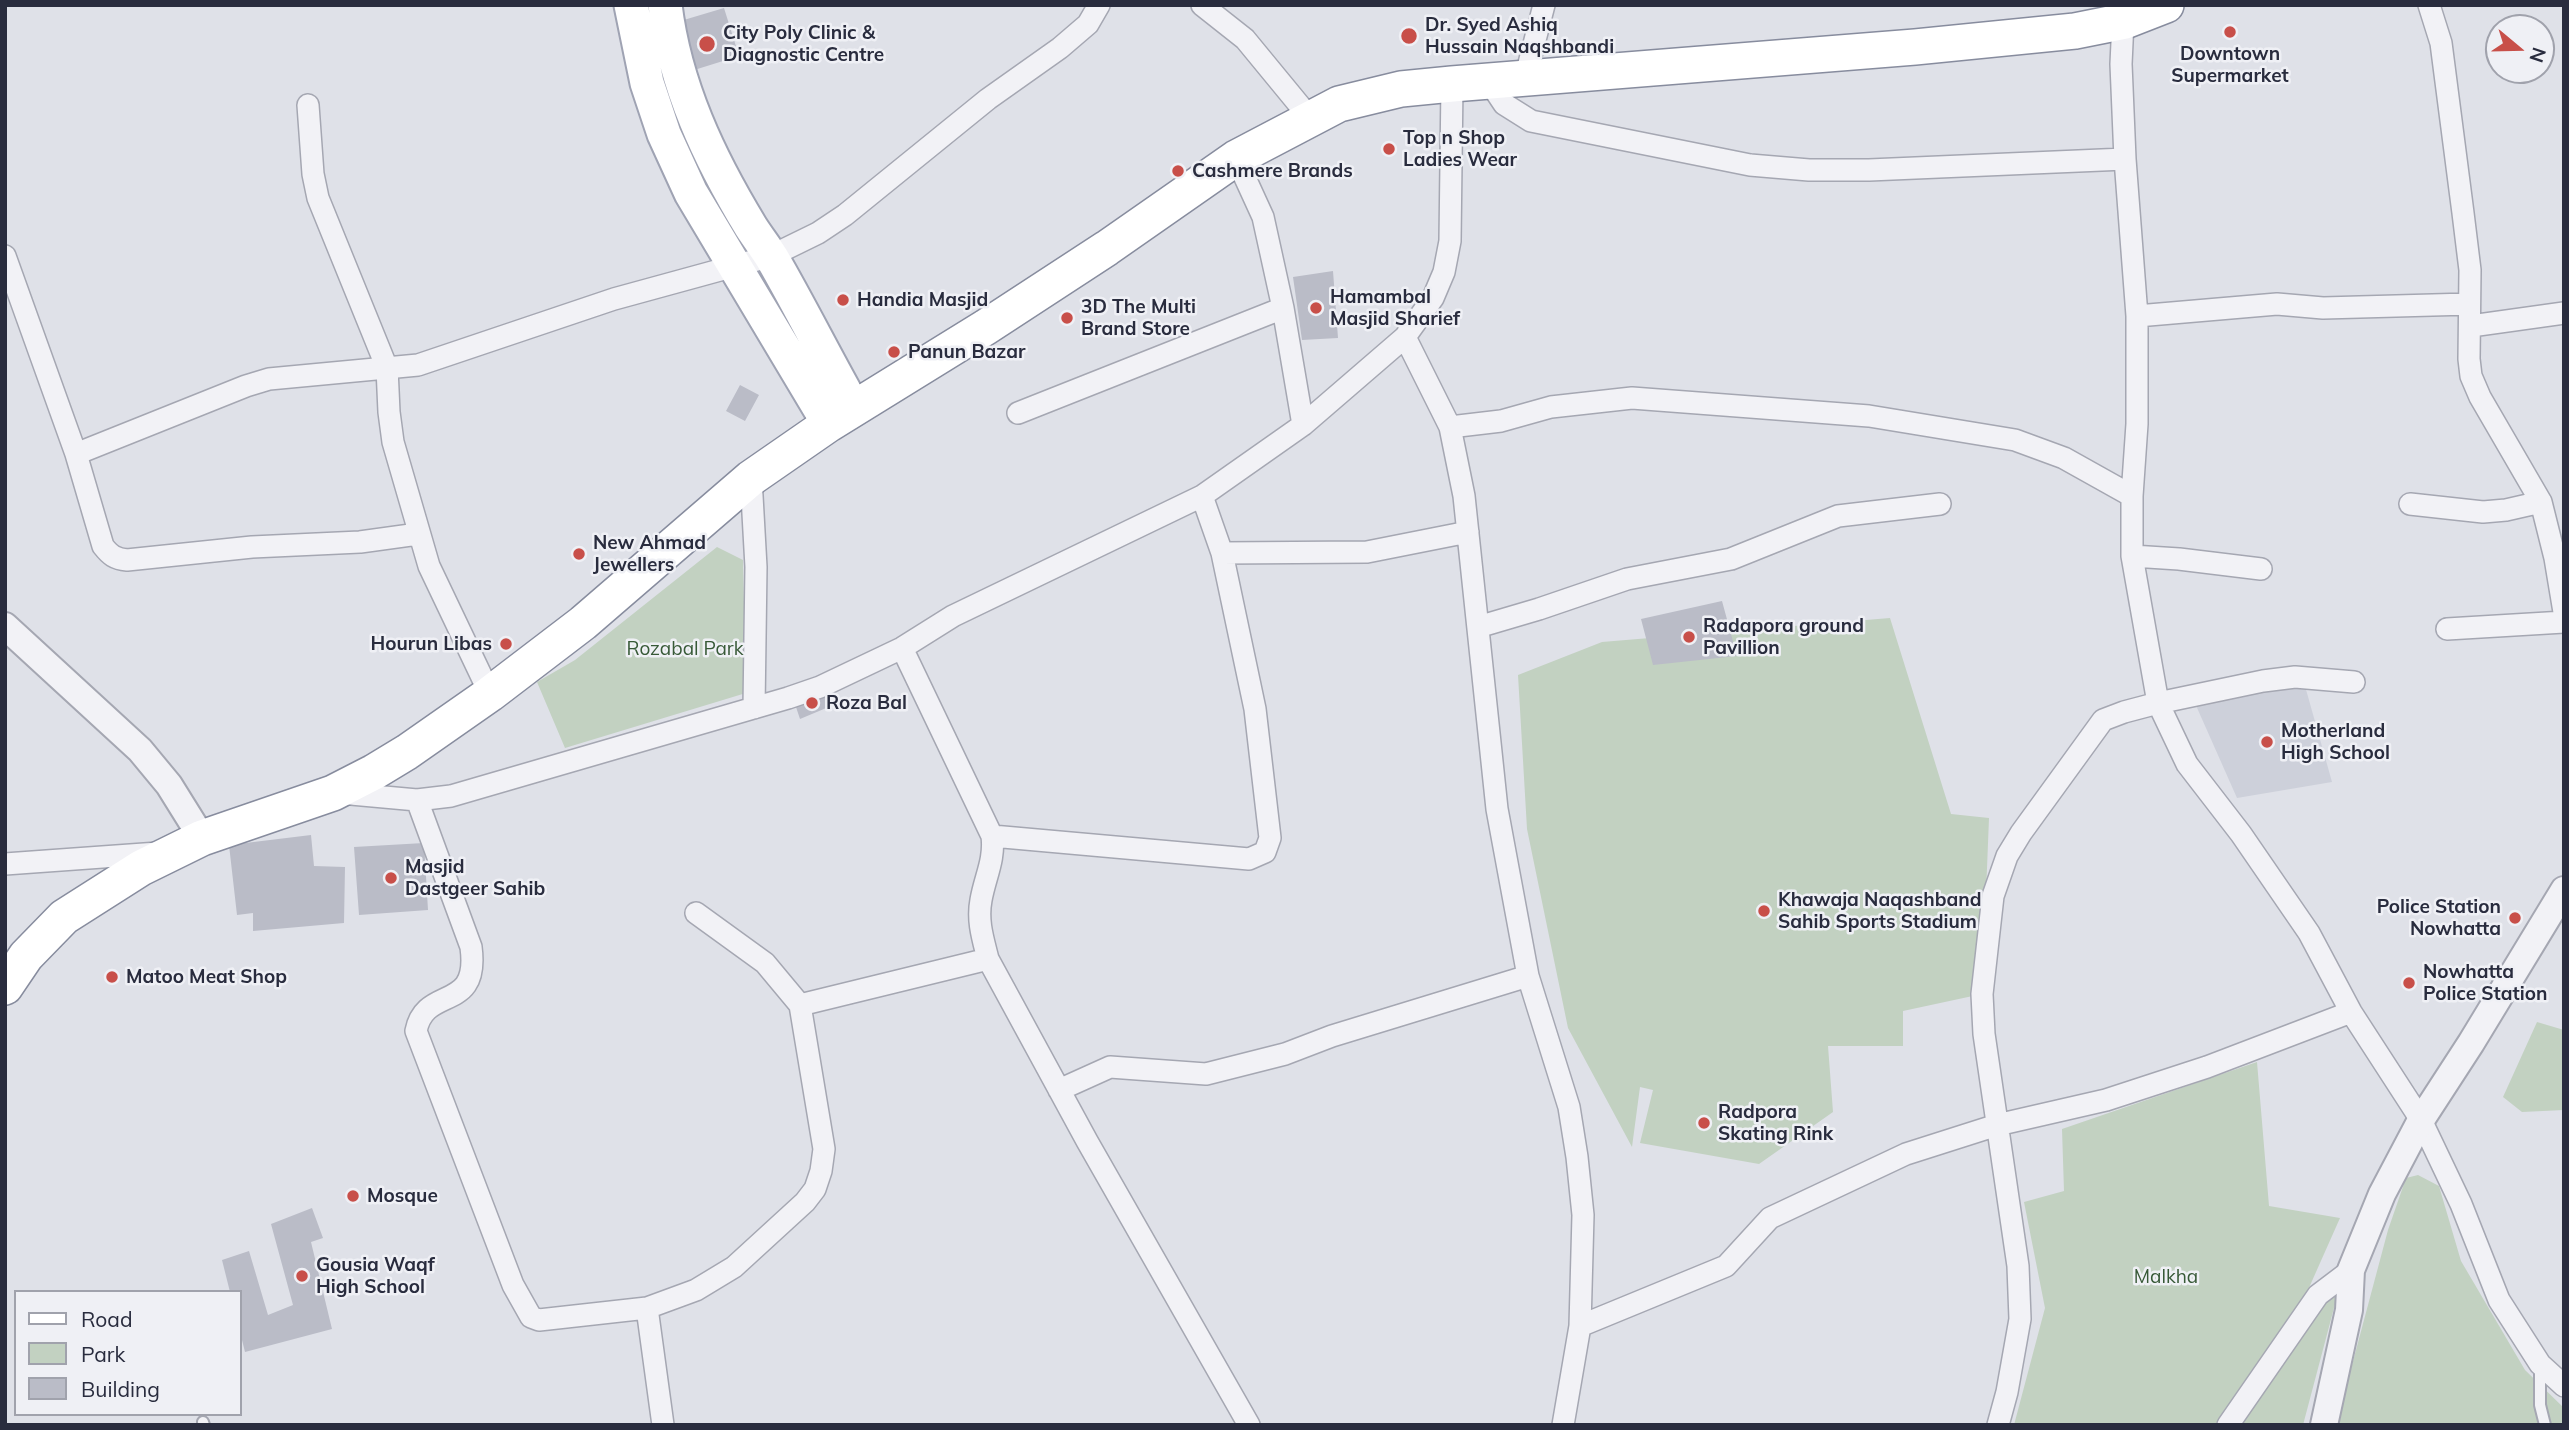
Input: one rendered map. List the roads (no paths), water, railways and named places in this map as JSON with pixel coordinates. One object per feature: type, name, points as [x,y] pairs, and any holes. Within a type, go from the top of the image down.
[{"type":"highway","points":[[5,987],[26,956],[64,917],[141,868],[188,845],[333,793],[407,752],[491,694],[583,622],[751,478],[841,416],[1019,305],[1236,158],[1339,104],[1401,89],[1488,80],[2075,31],[2118,13],[2166,5]]},
{"type":"main road","points":[[631,5],[647,83],[664,134],[691,193],[736,267],[841,416]]},
{"type":"main road","points":[[665,5],[671,46],[682,88],[696,125],[726,184],[771,256],[841,416]]},
{"type":"street","points":[[76,454],[269,379],[418,365],[614,299],[771,256],[818,233],[845,215],[988,99],[1060,48],[1088,24],[1099,5]]},
{"type":"street","points":[[1202,5],[1245,39],[1310,118]]},
{"type":"street","points":[[1525,79],[1544,5]]},
{"type":"street","points":[[2429,5],[2441,43],[2470,270],[2469,359],[2475,387],[2541,502],[2555,558],[2564,612]]},
{"type":"street","points":[[2118,13],[2125,159],[2137,316],[2137,424],[2132,496],[2132,556],[2158,703],[2187,764],[2241,834],[2309,933],[2351,1012],[2421,1120],[2461,1204],[2499,1300],[2540,1364],[2564,1385]]},
{"type":"street","points":[[1488,80],[1504,104],[1531,121],[1750,165],[1810,170],[1869,170],[2125,159]]},
{"type":"street","points":[[333,793],[417,800],[482,788],[820,687],[902,648],[953,616],[1202,496],[1303,425],[1405,337],[1433,298],[1444,271],[1450,241],[1452,84]]},
{"type":"street","points":[[308,105],[313,174],[318,198],[387,368],[393,442],[418,534],[437,584],[491,694]]},
{"type":"street","points":[[1236,158],[1263,217],[1283,308],[1303,425]]},
{"type":"street","points":[[5,256],[76,454],[103,546],[118,559],[251,547],[360,542],[418,534]]},
{"type":"street","points":[[2137,316],[2277,304],[2323,308],[2469,304]]},
{"type":"street","points":[[1018,413],[1283,308]]},
{"type":"street","points":[[2471,326],[2564,313]]},
{"type":"street","points":[[1405,337],[1450,427],[1464,496],[1497,809],[1528,976],[1569,1107],[1575,1145],[1583,1214],[1580,1326],[1563,1425]]},
{"type":"street","points":[[1450,427],[1501,421],[1551,407],[1632,398],[1869,416],[2015,440],[2064,458],[2132,496]]},
{"type":"street","points":[[751,478],[755,567],[754,708]]},
{"type":"street","points":[[992,836],[1249,859],[1265,852],[1270,838],[1255,709],[1222,553],[1202,496]]},
{"type":"street","points":[[2410,504],[2483,512],[2541,502]]},
{"type":"street","points":[[1478,627],[1628,579],[1731,559],[1838,516],[1940,504]]},
{"type":"street","points":[[1222,553],[1367,552],[1468,532]]},
{"type":"street","points":[[2132,556],[2260,569]]},
{"type":"street","points":[[2447,629],[2564,622]]},
{"type":"street","points":[[5,626],[140,750],[169,785],[188,845],[5,864]]},
{"type":"street","points":[[902,648],[992,836],[993,859],[979,915],[988,959],[1249,1425]]},
{"type":"street","points":[[1998,1425],[2007,1392],[2020,1319],[2018,1266],[1984,1034],[1982,994],[1985,952],[1997,880],[2007,856],[2103,720],[2158,703],[2263,681],[2295,677],[2354,682]]},
{"type":"street","points":[[417,800],[471,947],[473,966],[470,979],[461,990],[425,1010],[416,1031],[513,1285],[531,1317],[539,1320],[648,1308],[696,1290],[734,1267],[805,1202],[815,1189],[824,1149],[800,1005],[765,963],[696,913]]},
{"type":"street","points":[[2324,1425],[2349,1310],[2351,1270],[2382,1194],[2421,1120],[2564,890]]},
{"type":"street","points":[[800,1005],[988,959]]},
{"type":"street","points":[[1059,1090],[1110,1067],[1206,1074],[1285,1054],[1332,1036],[1528,976]]},
{"type":"street","points":[[1580,1326],[1726,1266],[1770,1218],[1906,1154],[1997,1125],[2106,1100],[2207,1067],[2351,1012]]},
{"type":"street","points":[[2228,1425],[2318,1295],[2351,1270]]},
{"type":"street","points":[[648,1308],[663,1425]]},
{"type":"lane","points":[[2540,1364],[2540,1405],[2545,1425]]},
{"type":"place","name":"Downtown Supermarket","points":[[2230,32]]},
{"type":"place","name":"Dr. Syed Ashiq Hussain Naqshbandi","points":[[1409,36]]},
{"type":"place","name":"City Poly Clinic & Diagnostic Centre","points":[[707,44]]},
{"type":"place","name":"Top n Shop Ladies Wear","points":[[1389,149]]},
{"type":"place","name":"Cashmere Brands","points":[[1178,171]]},
{"type":"place","name":"Handia Masjid","points":[[843,300]]},
{"type":"place","name":"Hamambal Masjid Sharief","points":[[1316,308]]},
{"type":"place","name":"3D The Multi Brand Store","points":[[1067,318]]},
{"type":"place","name":"Panun Bazar","points":[[894,352]]},
{"type":"place","name":"New Ahmad Jewellers","points":[[579,554]]},
{"type":"place","name":"Radapora ground Pavillion","points":[[1689,637]]},
{"type":"place","name":"Hourun Libas","points":[[506,644]]},
{"type":"place","name":"Roza Bal","points":[[812,703]]},
{"type":"place","name":"Motherland High School","points":[[2267,742]]},
{"type":"place","name":"Masjid Dastgeer Sahib","points":[[391,878]]},
{"type":"place","name":"Khawaja Naqashband Sahib Sports Stadium","points":[[1764,911]]},
{"type":"place","name":"Police Station Nowhatta","points":[[2515,918]]},
{"type":"place","name":"Matoo Meat Shop","points":[[112,977]]},
{"type":"place","name":"Nowhatta Police Station","points":[[2409,983]]},
{"type":"place","name":"Radpora Skating Rink","points":[[1704,1123]]},
{"type":"place","name":"Mosque","points":[[353,1196]]},
{"type":"place","name":"Gousia Waqf High School","points":[[302,1276]]},
{"type":"park label","name":"Rozabal Park","points":[[685,649]]},
{"type":"park label","name":"Malkha","points":[[2166,1277]]}]
